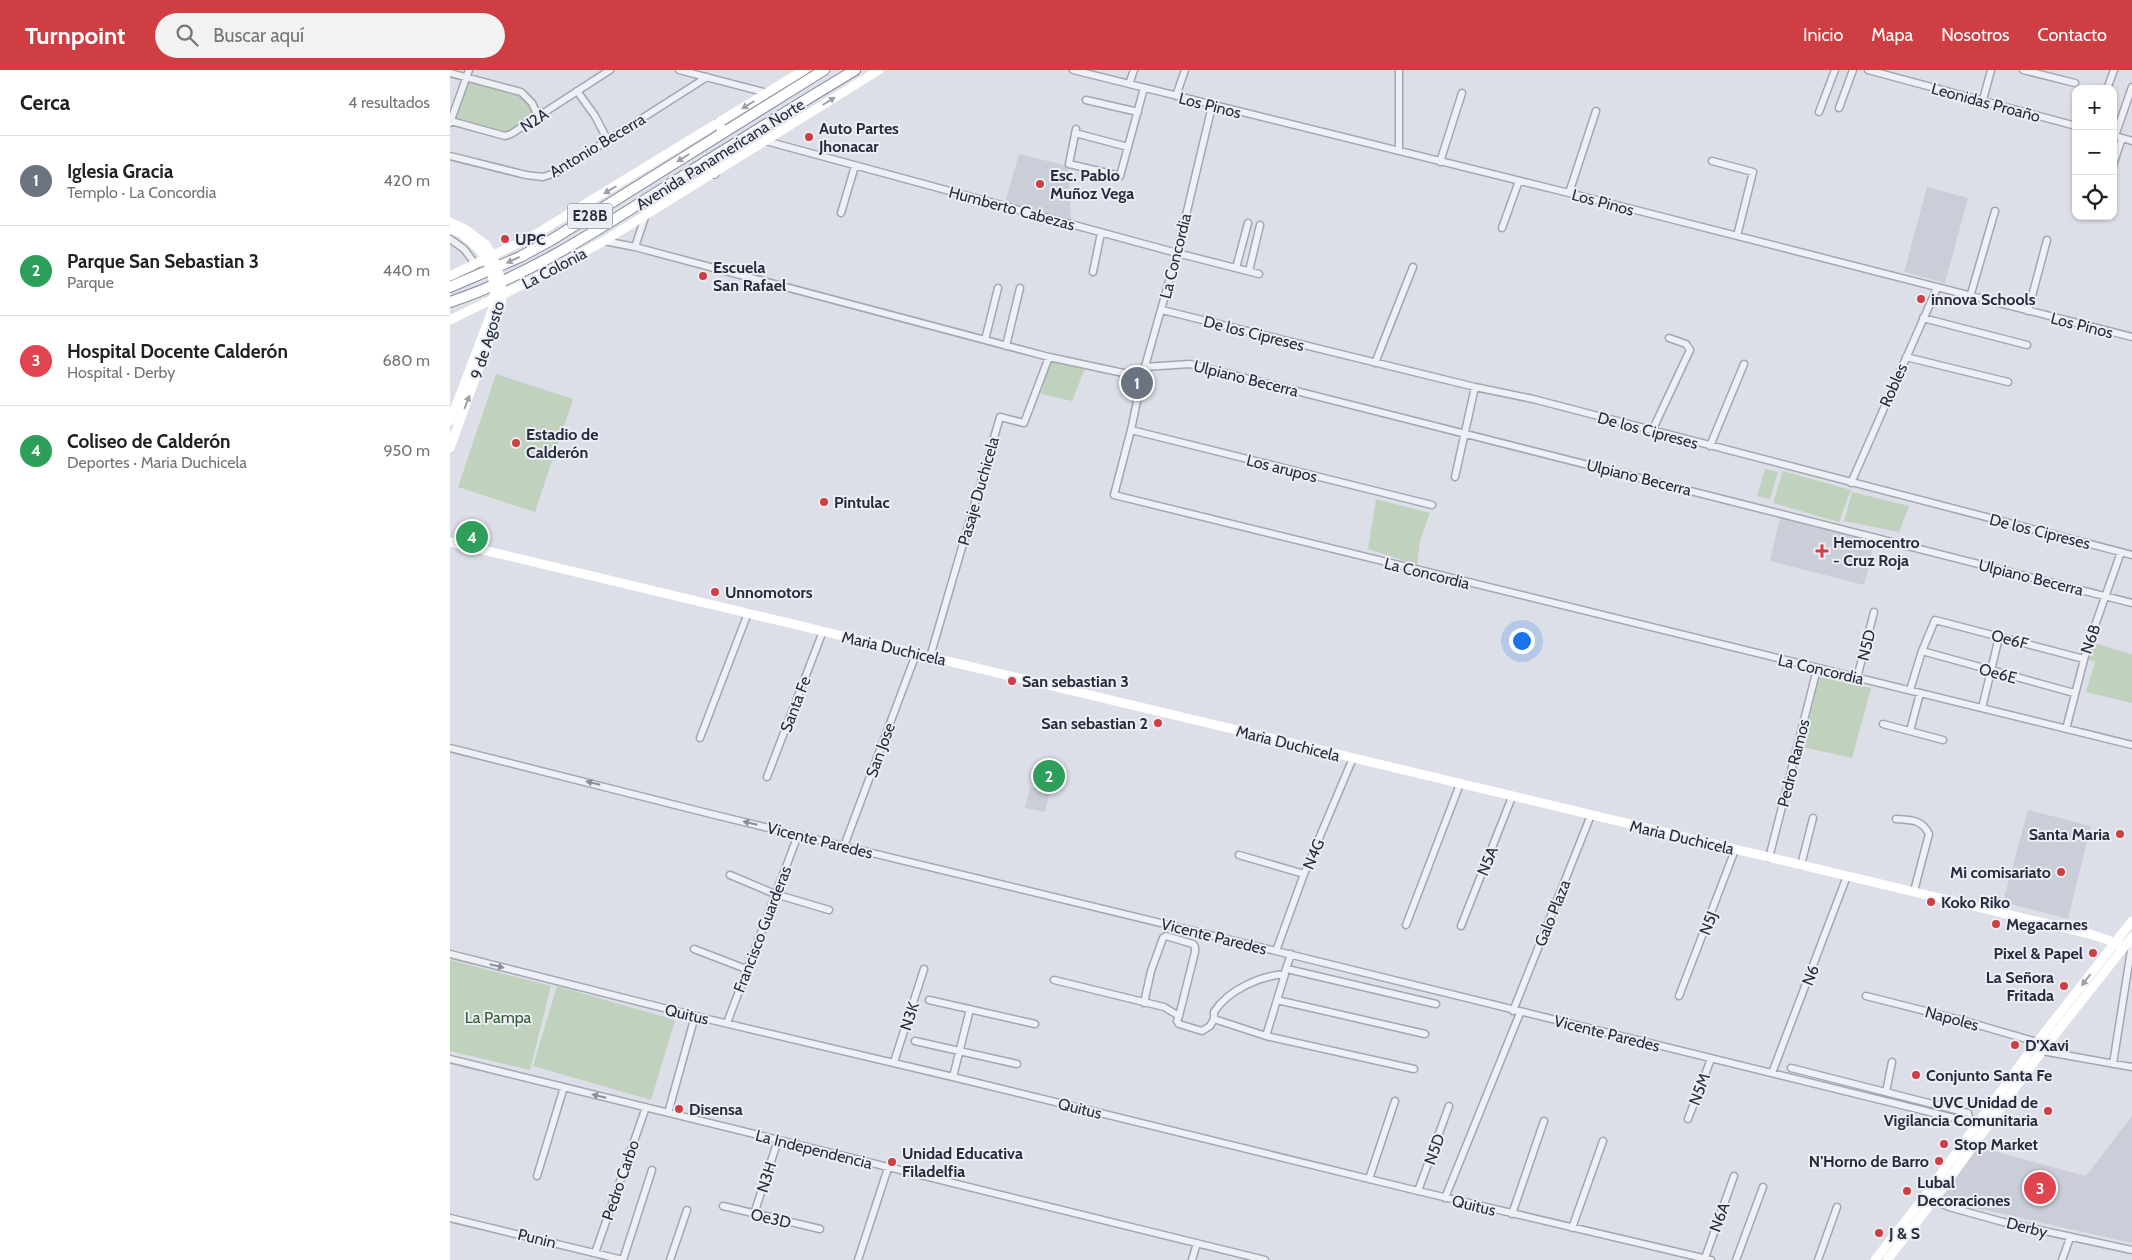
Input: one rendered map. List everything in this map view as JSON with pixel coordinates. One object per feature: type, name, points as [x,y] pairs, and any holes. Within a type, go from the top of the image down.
[{"type":"highway","name":"Avenida Panamericana Norte","points":[[450,287],[520,257],[553,239],[721,128],[824,70]]},
{"type":"highway","name":"Avenida Panamericana Norte","points":[[450,302],[476,294],[528,270],[607,224],[854,70]]},
{"type":"highway","points":[[706,161],[714,173]]},
{"type":"main road","name":"Avenida Panamericana Norte","points":[[450,276],[531,237],[721,128],[767,93],[804,70]]},
{"type":"main road","name":"Avenida Panamericana Norte","points":[[604,242],[879,70]]},
{"type":"main road","name":"9 de Agosto","points":[[450,222],[465,228],[481,246],[493,279],[496,310],[450,448]]},
{"type":"main road","name":"9 de Agosto","points":[[450,229],[461,233],[481,246]]},
{"type":"main road","name":"La Colonia","points":[[450,320],[604,242]]},
{"type":"main road","name":"9 de Agosto","points":[[450,421],[496,310]]},
{"type":"main road","name":"Maria Duchicela","points":[[450,542],[1735,850],[1914,891],[2129,945]]},
{"type":"main road","points":[[1875,1260],[1929,1199],[1974,1123],[2132,921]]},
{"type":"main road","points":[[1887,1260],[1929,1199],[2042,1051],[2129,945],[2132,937]]},
{"type":"street","points":[[450,122],[469,70]]},
{"type":"street","name":"N2A","points":[[450,122],[505,136],[518,131],[539,118],[610,70]]},
{"type":"street","points":[[679,70],[767,93]]},
{"type":"street","name":"Los Pinos","points":[[1073,70],[1096,73],[1129,84],[1212,106],[1569,192],[2132,337]]},
{"type":"street","points":[[1129,84],[1134,70]]},
{"type":"street","points":[[1176,96],[1185,70]]},
{"type":"street","points":[[1819,112],[1835,70]]},
{"type":"street","points":[[1839,108],[1853,70]]},
{"type":"street","name":"Leonidas Proaño","points":[[1868,70],[2072,125]]},
{"type":"street","points":[[1983,100],[1991,70]]},
{"type":"street","points":[[2023,70],[2075,83]]},
{"type":"street","points":[[2108,85],[2114,70]]},
{"type":"street","points":[[1398,151],[1399,71]]},
{"type":"street","points":[[450,73],[521,92],[532,104],[539,118]]},
{"type":"street","name":"Antonio Becerra","points":[[450,156],[526,176],[543,177],[558,172],[707,77]]},
{"type":"street","points":[[2117,134],[2132,87]]},
{"type":"street","points":[[1128,146],[1075,131],[1069,164],[1120,176],[1144,88]]},
{"type":"street","points":[[577,91],[595,116],[607,139]]},
{"type":"street","points":[[1440,162],[1462,93]]},
{"type":"street","points":[[1086,100],[1138,112]]},
{"type":"street","name":"La Concordia","points":[[1212,106],[1177,253],[1144,367],[1131,430],[1114,495],[2132,745]]},
{"type":"street","points":[[1569,192],[1596,111]]},
{"type":"street","points":[[2117,137],[2132,141]]},
{"type":"street","name":"Humberto Cabezas","points":[[766,141],[1101,233],[1259,274]]},
{"type":"street","points":[[1712,161],[1753,172],[1736,236]]},
{"type":"street","points":[[841,213],[855,166]]},
{"type":"street","points":[[1502,228],[1519,181]]},
{"type":"street","points":[[1970,296],[1994,211]]},
{"type":"street","points":[[636,247],[645,217]]},
{"type":"street","points":[[1236,268],[1248,223]]},
{"type":"street","points":[[1249,271],[1260,224]]},
{"type":"street","points":[[1093,272],[1101,233]]},
{"type":"street","points":[[450,239],[464,249],[476,265]]},
{"type":"street","points":[[2028,311],[2047,240]]},
{"type":"street","points":[[604,242],[636,247],[1049,357],[1142,377]]},
{"type":"street","points":[[1375,363],[1413,267]]},
{"type":"street","points":[[985,340],[998,288]]},
{"type":"street","points":[[1006,346],[1020,288]]},
{"type":"street","name":"Robles","points":[[1851,483],[1937,288]]},
{"type":"street","name":"De los Cipreses","points":[[1162,310],[1475,387],[1533,399],[2132,555]]},
{"type":"street","points":[[1923,318],[2027,345]]},
{"type":"street","points":[[1652,431],[1690,350],[1686,344],[1669,338]]},
{"type":"street","name":"Pasaje Duchicela","points":[[930,657],[1000,417],[1024,423],[1049,357]]},
{"type":"street","points":[[1906,357],[2008,382]]},
{"type":"street","name":"Ulpiano Becerra","points":[[1144,367],[1190,364],[2132,603]]},
{"type":"street","points":[[1710,446],[1744,364]]},
{"type":"street","points":[[1455,477],[1475,387]]},
{"type":"street","name":"Los arupos","points":[[1131,430],[1432,505]]},
{"type":"street","name":"N6B","points":[[2066,729],[2084,659],[2121,552]]},
{"type":"street","name":"N5D","points":[[1858,678],[1874,612]]},
{"type":"street","points":[[700,738],[748,613]]},
{"type":"street","name":"Oe6F","points":[[1922,651],[1936,620],[2084,659]]},
{"type":"street","name":"Santa Fe","points":[[767,777],[823,631]]},
{"type":"street","points":[[1982,708],[1999,637]]},
{"type":"street","points":[[1910,690],[1922,651]]},
{"type":"street","name":"Oe6E","points":[[1922,651],[2074,693]]},
{"type":"street","name":"San Jose","points":[[844,846],[916,654]]},
{"type":"street","name":"Pedro Ramos","points":[[1769,858],[1817,669]]},
{"type":"street","points":[[1910,731],[1920,692]]},
{"type":"street","points":[[1883,724],[1943,740]]},
{"type":"street","name":"Vicente Paredes","points":[[450,748],[1291,954],[1520,1013],[1974,1123]]},
{"type":"street","name":"N4G","points":[[1276,951],[1304,874],[1353,758]]},
{"type":"street","points":[[1406,925],[1460,784]]},
{"type":"street","name":"N5A","points":[[1461,926],[1512,796]]},
{"type":"street","name":"Galo Plaza","points":[[1513,1011],[1591,815]]},
{"type":"street","points":[[1801,865],[1813,818]]},
{"type":"street","points":[[1896,819],[1917,821],[1925,826],[1929,834],[1914,891]]},
{"type":"street","name":"Francisco Guarderas","points":[[727,1023],[798,834]]},
{"type":"street","name":"N5J","points":[[1679,996],[1735,850]]},
{"type":"street","points":[[1239,855],[1304,874]]},
{"type":"street","points":[[730,875],[775,894],[829,910]]},
{"type":"street","name":"N6","points":[[1772,1073],[1847,876]]},
{"type":"street","points":[[1144,1003],[1151,971],[1162,938],[1166,936],[1193,944],[1196,947],[1177,1021],[1179,1024],[1202,1031],[1210,1026],[1218,1004],[1230,995],[1262,978],[1286,971],[1436,1004]]},
{"type":"street","points":[[2113,1064],[2129,945]]},
{"type":"street","points":[[694,949],[746,969]]},
{"type":"street","name":"Quitus","points":[[450,954],[696,1016],[894,1062],[1445,1198],[1708,1259]]},
{"type":"street","points":[[1266,1036],[1291,954]]},
{"type":"street","name":"N3K","points":[[894,1062],[924,969]]},
{"type":"street","points":[[1054,980],[1164,1007],[1179,1016]]},
{"type":"street","name":"Napoles","points":[[1866,996],[1962,1020],[2037,1042]]},
{"type":"street","points":[[929,1000],[1035,1024]]},
{"type":"street","points":[[1277,1000],[1425,1034]]},
{"type":"street","points":[[953,1077],[970,1009]]},
{"type":"street","points":[[1445,1198],[1520,1013]]},
{"type":"street","points":[[668,1112],[696,1016]]},
{"type":"street","points":[[1214,1019],[1266,1036],[1414,1069]]},
{"type":"street","points":[[915,1041],[1018,1064]]},
{"type":"street","points":[[2042,1051],[2132,1067]]},
{"type":"street","name":"La Independencia","points":[[450,1059],[1197,1243],[1239,1257],[1265,1260]]},
{"type":"street","name":"N5M","points":[[1688,1119],[1711,1059]]},
{"type":"street","points":[[1886,1092],[1892,1062]]},
{"type":"street","points":[[1791,1068],[1968,1113],[1974,1123]]},
{"type":"street","points":[[537,1176],[564,1088]]},
{"type":"street","points":[[1369,1179],[1395,1101]]},
{"type":"street","name":"N5D","points":[[1418,1191],[1449,1106]]},
{"type":"street","name":"Pedro Carbo","points":[[595,1253],[646,1107]]},
{"type":"street","points":[[1512,1214],[1544,1122]]},
{"type":"street","name":"N3H","points":[[754,1214],[778,1140]]},
{"type":"street","points":[[1572,1228],[1603,1141]]},
{"type":"street","points":[[858,1260],[888,1168]]},
{"type":"street","points":[[623,1260],[652,1170]]},
{"type":"street","name":"N6A","points":[[1708,1259],[1734,1176]]},
{"type":"street","points":[[1736,1260],[1763,1186]]},
{"type":"street","name":"Derby","points":[[1929,1199],[2004,1222],[2070,1238],[2132,1250]]},
{"type":"street","name":"Oe3D","points":[[723,1206],[820,1229]]},
{"type":"street","points":[[1818,1260],[1838,1207]]},
{"type":"street","points":[[670,1260],[688,1210]]},
{"type":"street","name":"Punin","points":[[450,1218],[623,1260]]},
{"type":"street","points":[[2062,1260],[2070,1238]]},
{"type":"street","points":[[1192,1260],[1197,1243]]},
{"type":"shaded area","name":"Esc. Pablo Muñoz Vega","points":[[1019,154],[1068,166],[1071,220],[1005,203]]},
{"type":"shaded area","points":[[1927,187],[1968,198],[1945,283],[1904,272]]},
{"type":"shaded area","name":"Hemocentro - Cruz Roja","points":[[1780,518],[1875,541],[1864,585],[1770,561]]},
{"type":"shaded area","points":[[1030,787],[1050,791],[1045,812],[1025,808]]},
{"type":"shaded area","points":[[2028,810],[2091,826],[2068,919],[2003,902]]},
{"type":"shaded area","points":[[2132,1116],[2132,1243],[1940,1200],[1978,1147],[2086,1176]]},
{"type":"green space","points":[[468,80],[499,87],[517,94],[530,108],[535,118],[503,134],[454,119]]},
{"type":"green space","points":[[1051,358],[1086,366],[1072,401],[1041,394]]},
{"type":"green space","name":"Estadio de Calderón","points":[[496,374],[573,399],[535,512],[458,487]]},
{"type":"green space","points":[[1765,469],[1778,472],[1770,499],[1757,496]]},
{"type":"green space","points":[[1783,471],[1851,490],[1839,522],[1773,503]]},
{"type":"green space","points":[[1852,492],[1909,506],[1899,532],[1844,521]]},
{"type":"green space","points":[[1376,499],[1430,513],[1420,540],[1417,565],[1368,549]]},
{"type":"green space","points":[[2093,643],[2132,654],[2132,703],[2086,692],[2095,662],[2087,659]]},
{"type":"green space","points":[[1819,677],[1871,688],[1852,758],[1803,747]]},
{"type":"green space","name":"La Pampa","points":[[450,960],[551,986],[530,1070],[450,1051]]},
{"type":"green space","points":[[557,986],[675,1020],[651,1100],[533,1066]]},
{"type":"place","name":"Auto Partes Jhonacar","points":[[809,137]]},
{"type":"place","name":"Esc. Pablo Muñoz Vega","points":[[1040,184]]},
{"type":"place","name":"UPC","points":[[505,239]]},
{"type":"place","name":"Escuela San Rafael","points":[[703,276]]},
{"type":"place","name":"innova Schools","points":[[1921,299]]},
{"type":"place","name":"Iglesia Gracia","points":[[1137,383]]},
{"type":"place","name":"Estadio de Calderón","points":[[516,443]]},
{"type":"place","name":"Pintulac","points":[[824,502]]},
{"type":"place","name":"Coliseo de Calderón","points":[[472,537]]},
{"type":"place","name":"Hemocentro - Cruz Roja","points":[[1822,551]]},
{"type":"place","name":"Unnomotors","points":[[715,592]]},
{"type":"place","name":"San sebastian 3","points":[[1012,681]]},
{"type":"place","name":"San sebastian 2","points":[[1158,723]]},
{"type":"place","name":"Parque San Sebastian 3","points":[[1049,776]]},
{"type":"place","name":"Santa Maria","points":[[2120,834]]},
{"type":"place","name":"Mi comisariato","points":[[2061,872]]},
{"type":"place","name":"Koko Riko","points":[[1931,902]]},
{"type":"place","name":"Megacarnes","points":[[1996,924]]},
{"type":"place","name":"Pixel & Papel","points":[[2093,953]]},
{"type":"place","name":"La Señora Fritada","points":[[2064,986]]},
{"type":"place","name":"D'Xavi","points":[[2015,1045]]},
{"type":"place","name":"Conjunto Santa Fe","points":[[1916,1075]]},
{"type":"place","name":"Disensa","points":[[679,1109]]},
{"type":"place","name":"UVC Unidad de Vigilancia Comunitaria","points":[[2048,1111]]},
{"type":"place","name":"Stop Market","points":[[1944,1144]]},
{"type":"place","name":"N'Horno de Barro","points":[[1939,1161]]},
{"type":"place","name":"Unidad Educativa Filadelfia","points":[[892,1162]]},
{"type":"place","name":"Hospital Docente Calderón","points":[[2040,1188]]},
{"type":"place","name":"Lubal Decoraciones","points":[[1907,1191]]},
{"type":"place","name":"J & S","points":[[1879,1233]]}]
